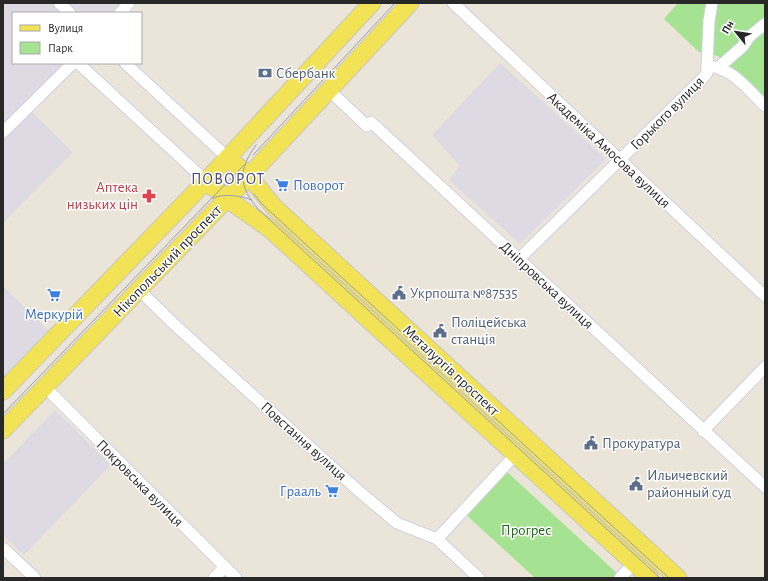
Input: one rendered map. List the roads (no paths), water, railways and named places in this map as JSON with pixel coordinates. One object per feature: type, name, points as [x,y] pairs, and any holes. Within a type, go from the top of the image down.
[{"type":"main road","name":"Нікопольський проспект","points":[[3,391],[228,158],[372,3]]},
{"type":"main road","name":"Нікопольський проспект","points":[[3,430],[249,176],[410,3]]},
{"type":"main road","name":"Металургів проспект","points":[[228,158],[249,176],[273,206],[678,578]]},
{"type":"main road","name":"Металургів проспект","points":[[206,181],[227,199],[270,228],[650,578]]},
{"type":"main road","points":[[516,454],[528,440]]},
{"type":"main road","points":[[634,563],[646,549]]},
{"type":"street","points":[[59,3],[69,12]]},
{"type":"street","points":[[121,12],[129,3]]},
{"type":"street","name":"Академіка Амосова вулиця","points":[[453,3],[765,296]]},
{"type":"street","points":[[712,3],[709,21],[707,66],[719,67],[731,74],[765,106]]},
{"type":"street","points":[[719,67],[742,47],[750,36],[765,24]]},
{"type":"street","points":[[3,132],[72,64]]},
{"type":"street","points":[[79,64],[206,181]]},
{"type":"street","points":[[126,64],[228,158]]},
{"type":"street","name":"Горького вулиця","points":[[519,258],[620,161],[704,77],[707,73],[707,66]]},
{"type":"street","name":"Дніпровська вулиця","points":[[329,90],[367,126],[371,122],[765,487]]},
{"type":"street","name":"Повстання вулиця","points":[[139,290],[328,464],[397,523],[437,540],[479,578]]},
{"type":"street","points":[[703,431],[765,368]]},
{"type":"street","name":"Покровська вулиця","points":[[45,387],[236,578]]},
{"type":"street","points":[[437,540],[516,454]]},
{"type":"street","points":[[3,548],[34,578]]},
{"type":"street","points":[[620,578],[634,563]]},
{"type":"street","points":[[214,578],[225,567]]},
{"type":"tram line","points":[[253,155],[395,3]]},
{"type":"tram line","points":[[256,145],[246,162],[243,178],[247,193],[259,210],[660,578]]},
{"type":"tram line","points":[[3,414],[244,165]]},
{"type":"tram line","points":[[254,194],[263,205],[669,578]]},
{"type":"tram line","points":[[213,198],[218,196],[233,196],[252,200]]},
{"type":"place","name":"Сбербанк","points":[[265,73]]},
{"type":"place","name":"Поворот","points":[[282,185]]},
{"type":"place","name":"Аптека низьких цін","points":[[149,196]]},
{"type":"place","name":"Укрпошта №87535","points":[[399,293]]},
{"type":"place","name":"Меркурій","points":[[54,295]]},
{"type":"place","name":"Поліцейська станція","points":[[440,331]]},
{"type":"place","name":"Прокуратура","points":[[591,443]]},
{"type":"place","name":"Ильичевский районный суд","points":[[636,484]]},
{"type":"place","name":"Грааль","points":[[332,491]]},
{"type":"district","name":"ПОВОРОТ","points":[[228,178]]},
{"type":"park label","name":"Прогрес","points":[[526,530]]}]
